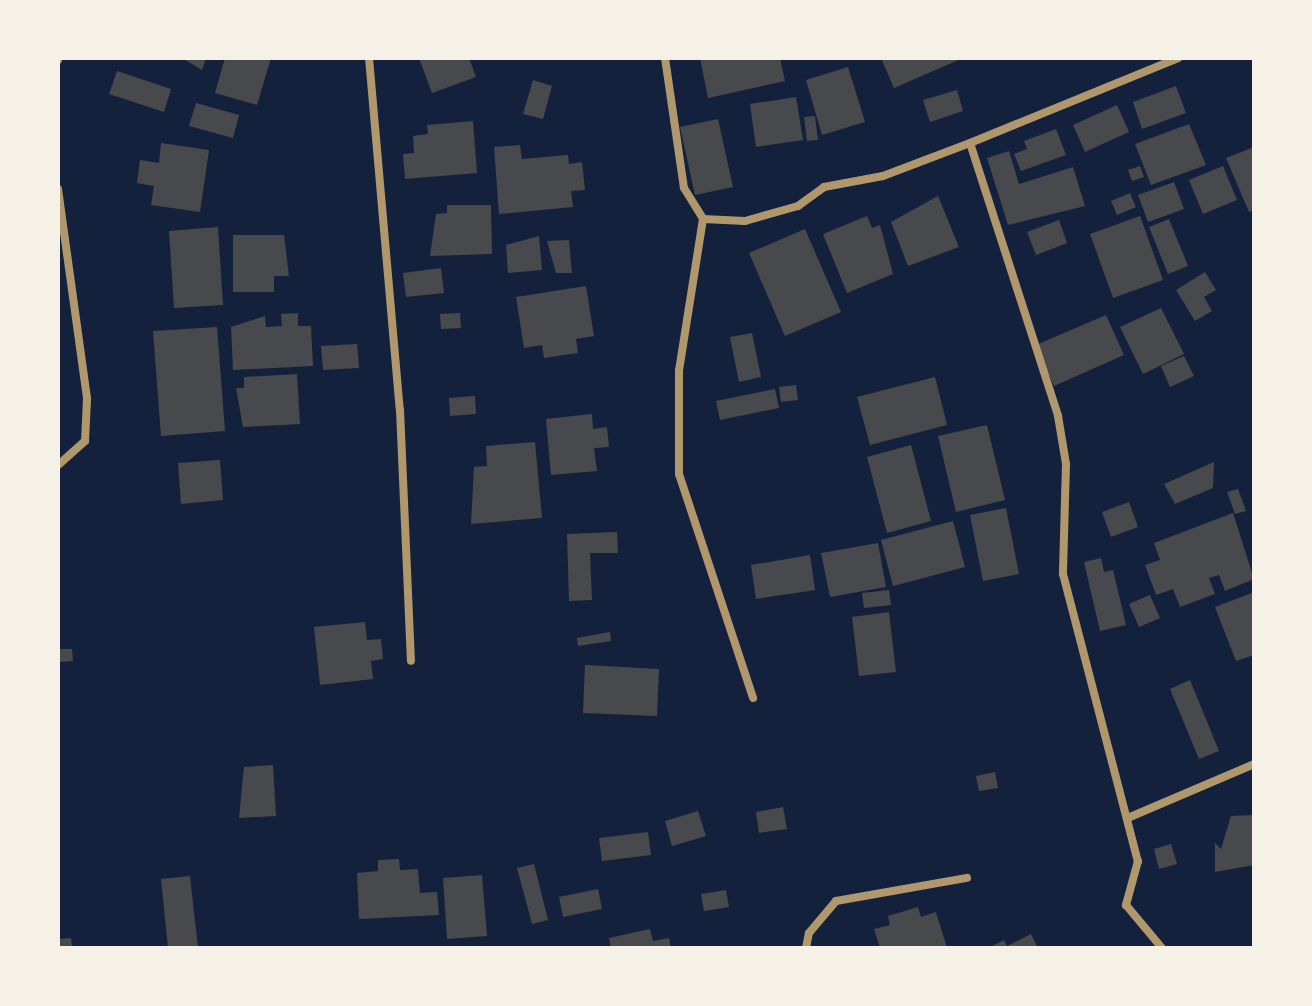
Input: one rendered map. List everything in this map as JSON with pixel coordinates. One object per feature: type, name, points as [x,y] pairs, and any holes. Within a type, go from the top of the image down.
[{"type":"street","points":[[369,58],[400,410],[411,661]]},
{"type":"street","points":[[665,58],[684,188],[703,219],[679,370],[679,474],[753,698]]},
{"type":"street","points":[[703,219],[745,221],[798,206],[824,187],[883,176],[1178,58]]},
{"type":"street","points":[[970,143],[1058,416],[1066,464],[1063,574],[1130,817],[1138,861],[1126,905],[1162,948]]},
{"type":"street","points":[[58,189],[87,399],[85,441],[58,465]]},
{"type":"street","points":[[1130,817],[1254,764]]},
{"type":"street","points":[[806,948],[809,933],[836,901],[967,878]]},
{"type":"building","points":[[182,58],[206,58],[202,70]]},
{"type":"building","points":[[225,58],[271,58],[257,105],[215,93]]},
{"type":"building","points":[[419,58],[469,58],[476,77],[432,93]]},
{"type":"building","points":[[700,58],[780,58],[785,81],[708,98]]},
{"type":"building","points":[[881,58],[963,58],[894,88]]},
{"type":"building","points":[[848,67],[865,122],[822,135],[806,80]]},
{"type":"building","points":[[117,71],[171,89],[164,112],[109,94]]},
{"type":"building","points":[[533,80],[552,86],[543,119],[523,114]]},
{"type":"building","points":[[1176,86],[1186,113],[1142,129],[1133,102]]},
{"type":"building","points":[[957,90],[963,111],[930,122],[923,100]]},
{"type":"building","points":[[796,97],[803,140],[756,147],[750,104]]},
{"type":"building","points":[[196,103],[239,115],[233,138],[189,126]]},
{"type":"building","points":[[1117,105],[1129,132],[1085,152],[1073,125]]},
{"type":"building","points":[[815,116],[818,140],[807,141],[804,117]]},
{"type":"building","points":[[718,119],[733,187],[695,195],[680,127]]},
{"type":"building","points":[[473,121],[477,173],[405,179],[403,154],[414,153],[413,136],[428,134],[427,125]]},
{"type":"building","points":[[1189,124],[1206,165],[1151,185],[1135,144]]},
{"type":"building","points":[[1056,129],[1066,155],[1021,171],[1014,154],[1027,149],[1024,141]]},
{"type":"building","points":[[161,143],[209,150],[200,212],[151,205],[154,186],[137,183],[140,160],[159,163]]},
{"type":"building","points":[[520,145],[522,159],[568,155],[569,164],[582,162],[585,190],[571,191],[573,207],[499,214],[494,147]]},
{"type":"building","points":[[1254,147],[1254,210],[1249,212],[1226,158]]},
{"type":"building","points":[[1009,151],[1019,184],[1073,167],[1085,206],[1008,225],[987,158]]},
{"type":"building","points":[[1140,166],[1144,177],[1132,181],[1128,170]]},
{"type":"building","points":[[1223,166],[1237,200],[1203,214],[1189,180]]},
{"type":"building","points":[[1174,182],[1184,209],[1148,222],[1138,195]]},
{"type":"building","points":[[1130,193],[1136,207],[1117,215],[1111,201]]},
{"type":"building","points":[[938,196],[959,247],[908,266],[891,222]]},
{"type":"building","points":[[447,205],[491,205],[492,254],[430,256],[436,214],[447,213]]},
{"type":"building","points":[[867,216],[872,228],[880,225],[893,274],[847,293],[823,234]]},
{"type":"building","points":[[1140,216],[1163,280],[1113,298],[1090,234]]},
{"type":"building","points":[[1169,219],[1188,266],[1168,274],[1149,227]]},
{"type":"building","points":[[1059,220],[1067,243],[1036,255],[1027,232]]},
{"type":"building","points":[[218,227],[223,305],[174,308],[169,231]]},
{"type":"building","points":[[805,229],[841,312],[785,336],[749,253]]},
{"type":"building","points":[[233,235],[284,235],[289,276],[274,276],[274,292],[233,292]]},
{"type":"building","points":[[539,236],[542,270],[508,273],[506,245]]},
{"type":"building","points":[[569,240],[572,273],[556,273],[547,241]]},
{"type":"building","points":[[441,268],[444,293],[406,297],[403,273]]},
{"type":"building","points":[[1205,272],[1216,290],[1204,297],[1212,311],[1195,321],[1176,290]]},
{"type":"building","points":[[586,286],[594,336],[576,339],[578,353],[544,358],[542,345],[524,348],[516,297]]},
{"type":"building","points":[[1161,308],[1184,354],[1143,374],[1120,327]]},
{"type":"building","points":[[298,313],[298,326],[311,326],[313,366],[233,370],[231,327],[265,316],[266,327],[282,326],[281,314]]},
{"type":"building","points":[[460,313],[461,328],[441,329],[440,314]]},
{"type":"building","points":[[1106,315],[1124,355],[1054,386],[1036,345]]},
{"type":"building","points":[[217,327],[225,431],[161,436],[153,331]]},
{"type":"building","points":[[752,333],[761,377],[739,382],[730,337]]},
{"type":"building","points":[[357,344],[359,368],[323,370],[321,346]]},
{"type":"building","points":[[1184,356],[1194,376],[1170,387],[1161,366]]},
{"type":"building","points":[[297,374],[300,424],[243,427],[236,388],[244,388],[244,377]]},
{"type":"building","points":[[935,377],[947,425],[870,445],[857,397]]},
{"type":"building","points":[[796,385],[798,400],[781,402],[779,387]]},
{"type":"building","points":[[775,389],[779,408],[720,420],[716,401]]},
{"type":"building","points":[[475,396],[476,414],[450,416],[449,398]]},
{"type":"building","points":[[592,414],[593,429],[607,427],[609,447],[594,448],[597,471],[551,475],[546,419]]},
{"type":"building","points":[[987,425],[1005,500],[956,512],[938,436]]},
{"type":"building","points":[[535,442],[542,518],[471,524],[474,467],[487,466],[486,446]]},
{"type":"building","points":[[911,445],[931,521],[887,533],[867,457]]},
{"type":"building","points":[[220,460],[223,500],[181,504],[178,463]]},
{"type":"building","points":[[1214,462],[1213,488],[1175,504],[1164,484]]},
{"type":"building","points":[[1238,489],[1246,511],[1235,514],[1227,492]]},
{"type":"building","points":[[1129,502],[1138,527],[1111,537],[1102,512]]},
{"type":"building","points":[[1006,508],[1019,574],[983,581],[970,515]]},
{"type":"building","points":[[1233,513],[1254,579],[1225,591],[1219,575],[1209,578],[1215,594],[1180,607],[1173,589],[1156,595],[1145,565],[1160,560],[1154,543]]},
{"type":"building","points":[[953,521],[965,567],[893,586],[881,540]]},
{"type":"building","points":[[617,532],[618,553],[590,553],[592,600],[569,601],[567,534]]},
{"type":"building","points":[[878,543],[886,587],[830,597],[821,553]]},
{"type":"building","points":[[810,555],[815,590],[756,599],[751,565]]},
{"type":"building","points":[[1101,558],[1104,572],[1113,570],[1126,625],[1100,631],[1084,562]]},
{"type":"building","points":[[889,590],[891,605],[864,608],[862,593]]},
{"type":"building","points":[[1254,592],[1254,655],[1236,661],[1215,607]]},
{"type":"building","points":[[1150,595],[1160,618],[1139,627],[1129,604]]},
{"type":"building","points":[[889,612],[896,672],[859,676],[852,617]]},
{"type":"building","points":[[365,622],[367,640],[381,639],[383,659],[371,661],[373,679],[320,685],[314,627]]},
{"type":"building","points":[[610,632],[611,641],[578,646],[577,638]]},
{"type":"building","points":[[58,649],[72,649],[73,661],[58,662]]},
{"type":"building","points":[[585,665],[659,669],[657,716],[583,713]]},
{"type":"building","points":[[1190,680],[1219,751],[1199,759],[1170,689]]},
{"type":"building","points":[[273,765],[276,816],[239,818],[244,767]]},
{"type":"building","points":[[995,772],[998,788],[979,791],[976,776]]},
{"type":"building","points":[[783,807],[787,829],[759,833],[756,812]]},
{"type":"building","points":[[698,811],[706,836],[672,846],[665,821]]},
{"type":"building","points":[[1254,815],[1254,865],[1215,872],[1215,843],[1221,849],[1231,816]]},
{"type":"building","points":[[648,832],[651,855],[602,861],[599,838]]},
{"type":"building","points":[[1171,844],[1177,864],[1159,869],[1154,849]]},
{"type":"building","points":[[399,859],[400,870],[418,869],[420,893],[437,892],[439,915],[359,919],[357,873],[378,871],[378,860]]},
{"type":"building","points":[[534,864],[548,920],[532,924],[517,868]]},
{"type":"building","points":[[482,875],[487,936],[447,939],[443,878]]},
{"type":"building","points":[[190,876],[198,948],[168,948],[161,879]]},
{"type":"building","points":[[598,889],[602,909],[563,917],[559,897]]},
{"type":"building","points":[[726,890],[729,907],[704,911],[701,894]]},
{"type":"building","points":[[918,907],[921,917],[936,912],[947,948],[880,948],[874,929],[890,925],[888,916]]},
{"type":"building","points":[[650,929],[653,941],[669,938],[671,948],[611,948],[609,938]]},
{"type":"building","points":[[1031,934],[1038,948],[988,948],[1004,940],[1007,946]]},
{"type":"building","points":[[71,938],[72,948],[58,948],[58,939]]}]
